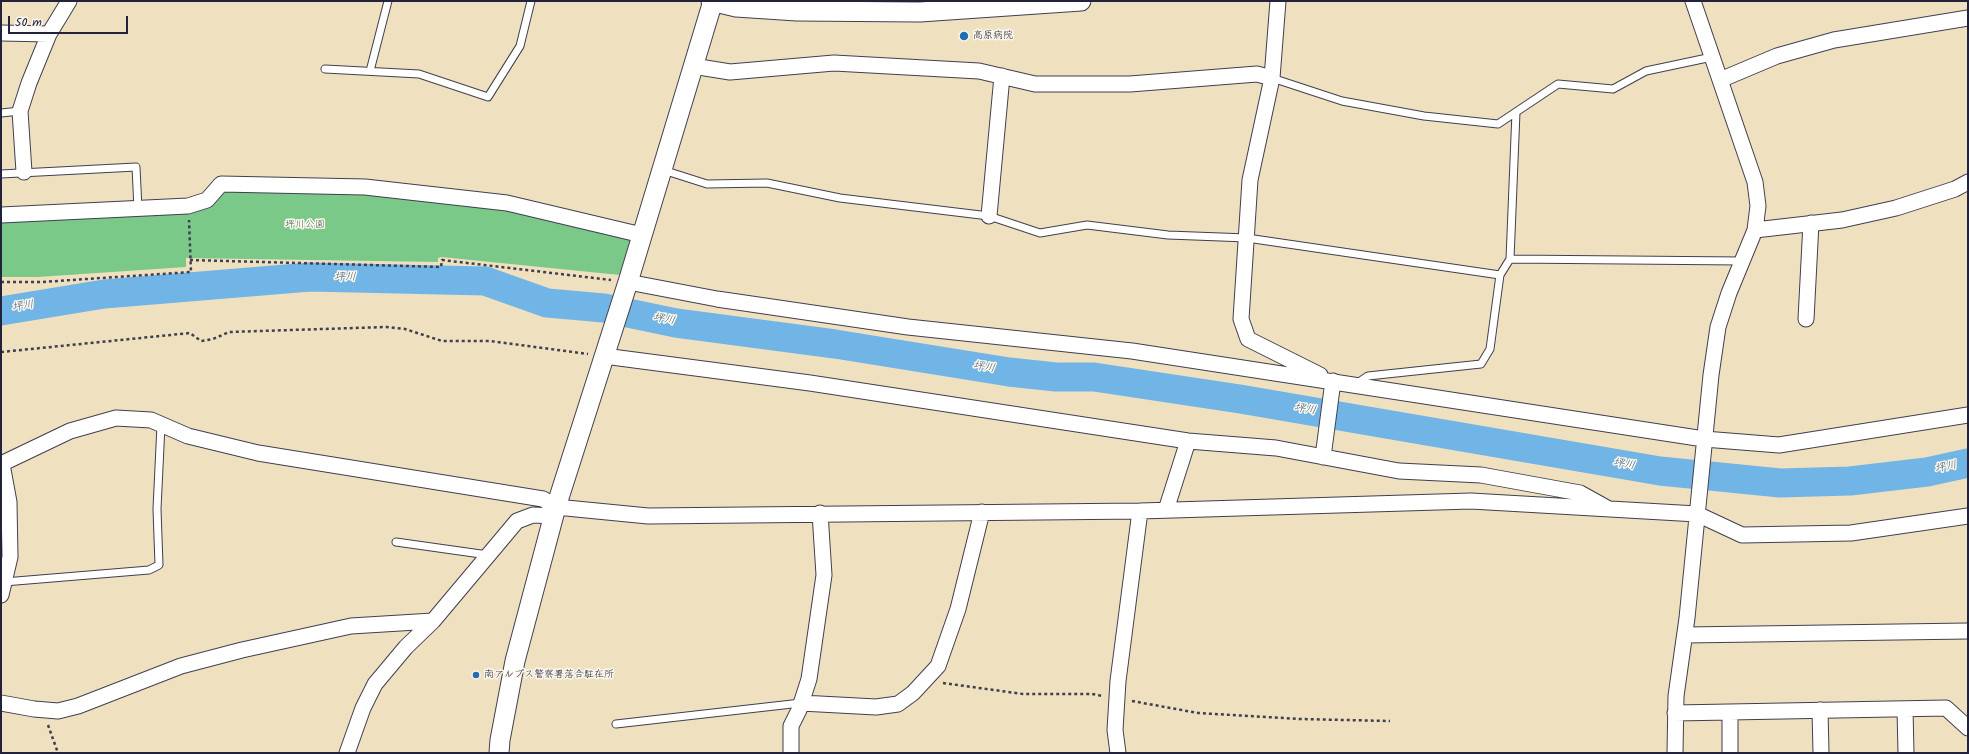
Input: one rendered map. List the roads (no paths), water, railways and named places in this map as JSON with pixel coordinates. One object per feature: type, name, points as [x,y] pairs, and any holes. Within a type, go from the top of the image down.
[{"type":"street","points":[[24,172],[20,111],[29,83],[49,34],[69,1]]},
{"type":"street","points":[[499,753],[500,740],[515,661],[555,511],[627,287],[712,1],[736,7],[797,10],[920,12],[1080,1]]},
{"type":"street","points":[[1278,1],[1272,78],[1250,180],[1248,238],[1241,319],[1248,339],[1333,386]]},
{"type":"street","points":[[1675,753],[1676,696],[1685,635],[1711,375],[1718,327],[1729,293],[1755,230],[1758,206],[1755,182],[1693,1]]},
{"type":"street","points":[[1720,80],[1777,56],[1834,40],[1968,18]]},
{"type":"street","points":[[1,33],[49,34]]},
{"type":"street","points":[[693,66],[730,72],[834,63],[979,71],[1035,84],[1130,84],[1257,74],[1272,78]]},
{"type":"street","points":[[989,216],[1002,76]]},
{"type":"street","points":[[1755,230],[1842,220],[1896,208],[1955,189],[1968,182]]},
{"type":"street","points":[[1,215],[188,206],[207,200],[221,184],[365,188],[507,203],[642,235]]},
{"type":"street","points":[[1806,319],[1811,223]]},
{"type":"street","points":[[627,287],[908,327],[1132,351],[1333,386],[1356,384],[1704,444],[1779,445],[1968,415]]},
{"type":"street","points":[[605,352],[1188,441],[1324,452],[1399,471],[1481,475],[1580,493],[1611,510]]},
{"type":"street","points":[[1324,452],[1333,386]]},
{"type":"street","points":[[2,588],[10,557],[9,502],[1,464],[70,431],[116,418],[150,420],[188,436],[258,453],[543,499],[555,511]]},
{"type":"street","points":[[1166,510],[1188,441]]},
{"type":"street","points":[[347,753],[363,708],[375,684],[406,647],[433,621],[517,521],[533,515],[555,511],[648,516],[820,513],[1140,511],[1471,501],[1697,514],[1742,535],[1852,533],[1968,516]]},
{"type":"street","points":[[1118,753],[1115,730],[1117,698],[1140,511]]},
{"type":"street","points":[[801,703],[876,707],[898,704],[913,693],[938,666],[958,609],[982,512]]},
{"type":"street","points":[[791,753],[791,726],[809,679],[824,575],[820,513]]},
{"type":"street","points":[[1,703],[42,710],[58,711],[78,706],[181,666],[242,650],[352,626],[433,621]]},
{"type":"street","points":[[1685,635],[1968,631]]},
{"type":"street","points":[[1675,713],[1946,708],[1968,728]]},
{"type":"street","points":[[1905,709],[1906,753]]},
{"type":"street","points":[[1820,710],[1821,753]]},
{"type":"street","points":[[1730,712],[1730,753]]},
{"type":"lane","points":[[370,71],[388,1]]},
{"type":"lane","points":[[324,69],[419,74],[488,97],[520,46],[531,1]]},
{"type":"lane","points":[[1272,78],[1342,101],[1424,116],[1498,124],[1558,84],[1612,89],[1646,71],[1712,57]]},
{"type":"lane","points":[[1,113],[20,111]]},
{"type":"lane","points":[[1356,384],[1368,376],[1482,364],[1490,349],[1500,275],[1510,259],[1516,112]]},
{"type":"lane","points":[[1,174],[136,167],[138,209]]},
{"type":"lane","points":[[662,169],[707,184],[767,183],[840,198],[989,216],[1040,233],[1087,225],[1168,235],[1248,238],[1500,275]]},
{"type":"lane","points":[[1510,259],[1742,261]]},
{"type":"lane","points":[[2,588],[149,570],[159,565],[157,509],[161,425]]},
{"type":"lane","points":[[396,542],[488,556]]},
{"type":"lane","points":[[616,724],[801,703]]},
{"type":"waterway","name":"坪川","points":[[1,311],[104,294],[310,277],[485,281],[547,303],[604,308],[676,323],[835,344],[1009,372],[1056,377],[1094,377],[1240,399],[1660,471],[1780,483],[1850,481],[1927,472],[1968,463]]},
{"type":"place","name":"高原病院","points":[[964,36]]},
{"type":"place","name":"南アルプス警察署落合駐在所","points":[[476,675]]},
{"type":"park label","name":"坪川公園","points":[[305,225]]}]
